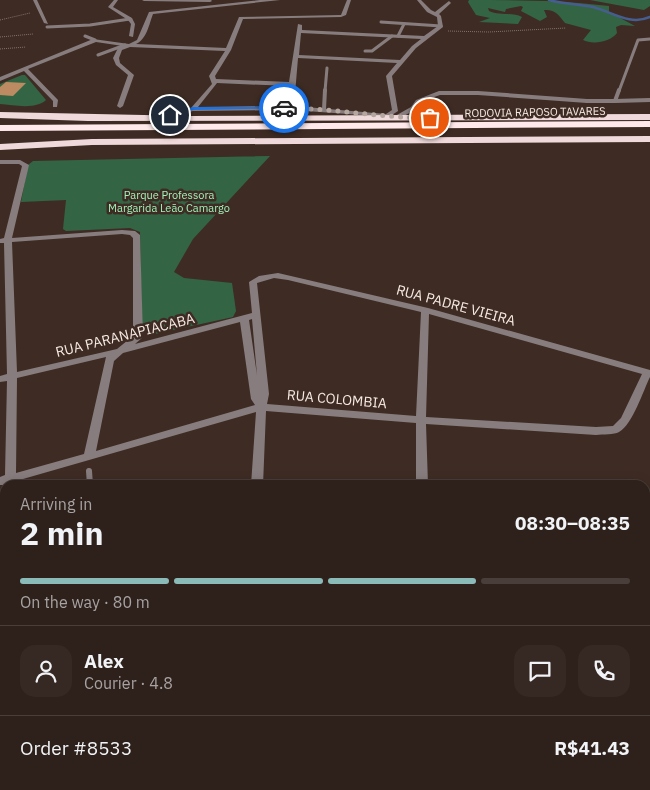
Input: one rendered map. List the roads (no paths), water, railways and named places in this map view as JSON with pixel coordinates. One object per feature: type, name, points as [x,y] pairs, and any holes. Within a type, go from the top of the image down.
[{"type":"highway","points":[[0,115],[88,118],[391,116],[447,118],[650,115]]},
{"type":"highway","name":"RODOVIA RAPOSO TAVARES","points":[[0,128],[650,124]]},
{"type":"highway","name":"RODOVIA RAPOSO TAVARES","points":[[0,134],[650,132]]},
{"type":"highway","points":[[0,147],[102,142],[650,139]]},
{"type":"highway","points":[[570,140],[650,144]]},
{"type":"street","points":[[35,0],[46,25]]},
{"type":"street","points":[[116,0],[110,7],[130,19],[133,24],[131,36]]},
{"type":"street","points":[[144,0],[224,2],[278,0]]},
{"type":"street","points":[[292,84],[216,81],[212,76],[228,50],[242,18],[341,16],[344,14],[348,0]]},
{"type":"street","points":[[391,116],[389,76],[414,47],[441,26],[439,16],[429,12],[419,0]]},
{"type":"street","points":[[120,106],[131,75],[118,64],[116,58],[120,49],[139,41],[151,14],[224,2]]},
{"type":"street","points":[[436,14],[449,2]]},
{"type":"street","points":[[291,108],[300,17]]},
{"type":"street","points":[[300,31],[426,38]]},
{"type":"street","points":[[0,79],[95,40],[126,45],[228,50]]},
{"type":"street","points":[[297,56],[400,62]]},
{"type":"street","points":[[24,68],[56,101],[55,106]]},
{"type":"street","points":[[193,109],[209,93],[216,81]]},
{"type":"street","points":[[157,118],[193,109],[291,108],[324,109],[391,116],[410,110],[418,101],[439,93],[478,93],[587,101]]},
{"type":"street","points":[[410,110],[447,118]]},
{"type":"street","points":[[0,162],[26,163],[4,240],[12,377],[6,480]]},
{"type":"street","points":[[4,240],[122,232],[132,233],[137,237],[138,338],[109,360],[89,457]]},
{"type":"street","name":"RUA PADRE VIEIRA","points":[[256,315],[253,282],[262,277],[275,275],[425,310],[648,373]]},
{"type":"street","points":[[422,480],[421,420],[425,310]]},
{"type":"street","points":[[256,315],[264,394],[261,406],[257,480]]},
{"type":"street","name":"RUA PARANAPIACABA","points":[[0,379],[121,351],[256,315]]},
{"type":"street","points":[[244,319],[256,399],[261,406]]},
{"type":"street","name":"RUA COLOMBIA","points":[[9,480],[261,406],[421,420],[596,431],[616,429],[625,420],[648,373]]},
{"type":"lane","points":[[46,25],[90,25],[130,19]]},
{"type":"lane","points":[[381,22],[441,26]]},
{"type":"lane","points":[[365,51],[372,51],[395,36],[404,24]]},
{"type":"lane","points":[[85,36],[95,40]]},
{"type":"lane","points":[[615,101],[638,40],[650,39]]},
{"type":"lane","points":[[98,56],[126,45]]},
{"type":"lane","points":[[324,109],[326,68]]},
{"type":"lane","points":[[587,101],[650,100]]},
{"type":"lane","points":[[89,471],[90,480]]},
{"type":"waterway","points":[[549,0],[593,7],[628,19],[635,20],[650,17]]},
{"type":"park label","name":"Parque Professora Margarida Leão Camargo","points":[[169,201]]}]
